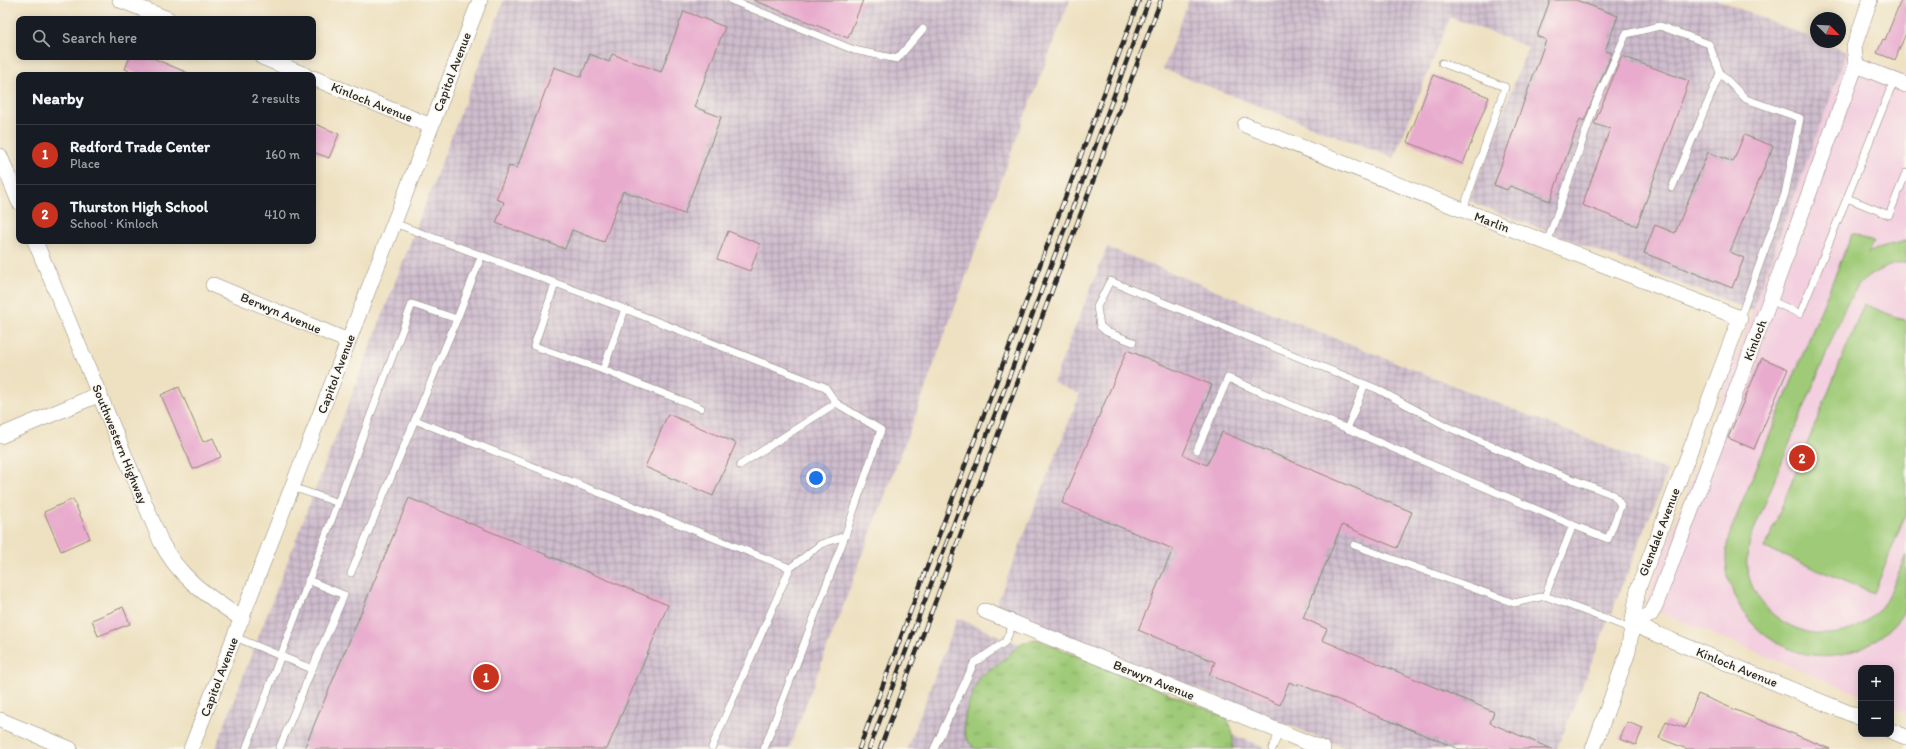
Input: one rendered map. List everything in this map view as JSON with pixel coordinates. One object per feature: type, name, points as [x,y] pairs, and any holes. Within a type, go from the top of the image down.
[{"type":"street","points":[[120,0],[160,16]]},
{"type":"street","name":"Capitol Avenue","points":[[191,749],[480,0]]},
{"type":"street","points":[[1870,0],[1854,46],[1856,65],[1900,83]]},
{"type":"street","points":[[269,60],[298,72]]},
{"type":"street","name":"Kinloch","points":[[1632,626],[1651,614],[1770,300],[1856,65]]},
{"type":"street","name":"Kinloch Avenue","points":[[316,79],[431,126]]},
{"type":"street","name":"Marlin","points":[[1245,125],[1740,318]]},
{"type":"street","points":[[0,156],[16,195]]},
{"type":"street","name":"Southwestern Highway","points":[[36,244],[100,394],[160,542],[169,558],[187,579],[242,619]]},
{"type":"street","name":"Berwyn Avenue","points":[[213,285],[348,342]]},
{"type":"street","name":"Glendale Avenue","points":[[1594,749],[1628,652],[1638,589],[1740,318]]},
{"type":"street","points":[[0,436],[100,394]]},
{"type":"street","name":"Berwyn Avenue","points":[[986,611],[1323,749]]},
{"type":"street","name":"Kinloch Avenue","points":[[1632,626],[1858,717]]},
{"type":"street","points":[[0,720],[70,749]]},
{"type":"street","points":[[1894,732],[1906,737]]},
{"type":"lane","points":[[731,0],[854,50],[896,59],[923,29]]},
{"type":"lane","points":[[1547,243],[1596,102],[1626,34],[1660,26],[1709,44],[1720,73],[1746,98],[1800,118],[1797,142],[1785,194],[1740,318]]},
{"type":"lane","points":[[1442,64],[1506,87],[1463,210]]},
{"type":"lane","points":[[1672,188],[1720,73]]},
{"type":"lane","points":[[1770,300],[1800,314],[1847,198],[1900,83]]},
{"type":"lane","points":[[1847,198],[1889,215],[1906,173]]},
{"type":"lane","points":[[394,223],[825,387],[836,404],[881,430],[845,536],[764,749]]},
{"type":"lane","points":[[351,573],[457,319],[481,257]]},
{"type":"lane","points":[[1133,342],[1107,332],[1100,326],[1097,307],[1110,280],[1365,384],[1448,427],[1530,463],[1614,495],[1621,505],[1608,539],[1228,378],[1197,450]]},
{"type":"lane","points":[[555,284],[534,346],[604,370],[701,408]]},
{"type":"lane","points":[[246,749],[336,502],[412,304],[457,319]]},
{"type":"lane","points":[[604,370],[625,310]]},
{"type":"lane","points":[[1347,429],[1365,384]]},
{"type":"lane","points":[[740,465],[836,404]]},
{"type":"lane","points":[[415,420],[790,568]]},
{"type":"lane","points":[[292,487],[336,502]]},
{"type":"lane","points":[[1545,596],[1572,525]]},
{"type":"lane","points":[[712,747],[790,568],[821,544],[845,536]]},
{"type":"lane","points":[[1354,545],[1514,603],[1545,596],[1632,626]]},
{"type":"lane","points":[[279,749],[344,595],[308,580]]},
{"type":"lane","points":[[934,749],[974,663],[1005,642],[1014,622]]},
{"type":"lane","points":[[235,636],[312,668]]},
{"type":"lane","points":[[1272,749],[1280,731]]},
{"type":"shaded area","points":[[504,0],[1070,0],[1021,126],[917,411],[789,749],[215,749]]},
{"type":"shaded area","points":[[1189,0],[1719,0],[1810,38],[1810,48],[1837,48],[1847,52],[1752,311],[1469,201],[1528,47],[1450,17],[1394,158],[1163,69]]},
{"type":"shaded area","points":[[1847,52],[1906,76],[1906,714],[1894,708],[1894,665],[1858,665],[1858,694],[1645,606]]},
{"type":"shaded area","points":[[1107,247],[1668,471],[1557,749],[1348,749],[995,608],[1080,394],[1053,383]]},
{"type":"shaded area","points":[[957,618],[1267,749],[907,749]]},
{"type":"green space","points":[[1852,234],[1873,242],[1868,253],[1881,247],[1906,241],[1906,262],[1886,267],[1868,277],[1858,286],[1846,305],[1750,540],[1747,561],[1748,573],[1755,593],[1767,609],[1783,621],[1801,630],[1820,634],[1840,633],[1858,626],[1875,614],[1881,608],[1889,594],[1906,555],[1905,609],[1900,617],[1881,636],[1855,650],[1829,656],[1803,653],[1778,644],[1757,628],[1741,608],[1730,583],[1726,551],[1731,530]]},
{"type":"green space","points":[[1864,304],[1906,321],[1906,513],[1874,593],[1765,548]]},
{"type":"green space","points":[[1036,639],[1224,716],[1230,724],[1233,735],[1233,749],[976,749],[969,742],[965,734],[964,726],[965,716],[978,681],[981,676],[1005,659],[1021,643]]},
{"type":"building","points":[[753,0],[863,0],[848,38]]},
{"type":"building","points":[[1550,0],[1576,0],[1618,16],[1605,51],[1612,53],[1584,121],[1580,119],[1550,201],[1510,186],[1507,190],[1494,185],[1546,40],[1537,36]]},
{"type":"building","points":[[1901,0],[1906,0],[1906,33],[1895,60],[1877,53],[1883,39],[1885,40]]},
{"type":"building","points":[[684,11],[725,27],[694,107],[721,117],[684,214],[623,191],[604,242],[572,230],[565,249],[496,223],[504,202],[496,199],[509,166],[517,168],[554,67],[581,77],[590,54],[609,62],[612,54],[661,72]]},
{"type":"building","points":[[1622,56],[1689,81],[1637,226],[1582,205],[1610,129],[1594,124]]},
{"type":"building","points":[[129,60],[157,60],[186,72],[132,72],[125,69]]},
{"type":"building","points":[[1433,75],[1489,97],[1463,164],[1407,142]]},
{"type":"building","points":[[316,124],[339,134],[329,158],[316,153]]},
{"type":"building","points":[[1744,135],[1773,146],[1730,252],[1744,258],[1732,288],[1644,253],[1655,225],[1675,233],[1708,152],[1733,162]]},
{"type":"building","points":[[728,231],[760,244],[750,271],[717,259]]},
{"type":"building","points":[[1127,350],[1212,385],[1183,455],[1207,465],[1222,432],[1412,512],[1397,548],[1342,525],[1303,618],[1327,629],[1322,640],[1494,712],[1490,723],[1552,749],[1459,749],[1299,684],[1298,686],[1289,682],[1280,705],[1209,675],[1215,662],[1138,630],[1173,549],[1062,503]]},
{"type":"building","points":[[1762,358],[1788,369],[1754,449],[1728,438]]},
{"type":"building","points":[[179,387],[203,442],[213,438],[221,457],[193,469],[161,395]]},
{"type":"building","points":[[668,414],[736,443],[713,496],[645,467]]},
{"type":"building","points":[[409,498],[668,605],[607,749],[304,749]]},
{"type":"building","points":[[73,499],[90,538],[61,551],[44,512]]},
{"type":"building","points":[[123,607],[130,624],[98,636],[92,620]]},
{"type":"building","points":[[1698,694],[1830,749],[1687,749],[1659,738],[1666,721],[1685,728]]},
{"type":"building","points":[[1627,722],[1643,728],[1636,745],[1620,739]]},
{"type":"railway","points":[[859,749],[1139,0]]},
{"type":"railway","points":[[869,749],[1149,0]]},
{"type":"railway","points":[[880,749],[1161,0]]},
{"type":"place","name":"Thurston High School","points":[[1802,458]]},
{"type":"place","name":"Redford Trade Center","points":[[486,677]]}]
